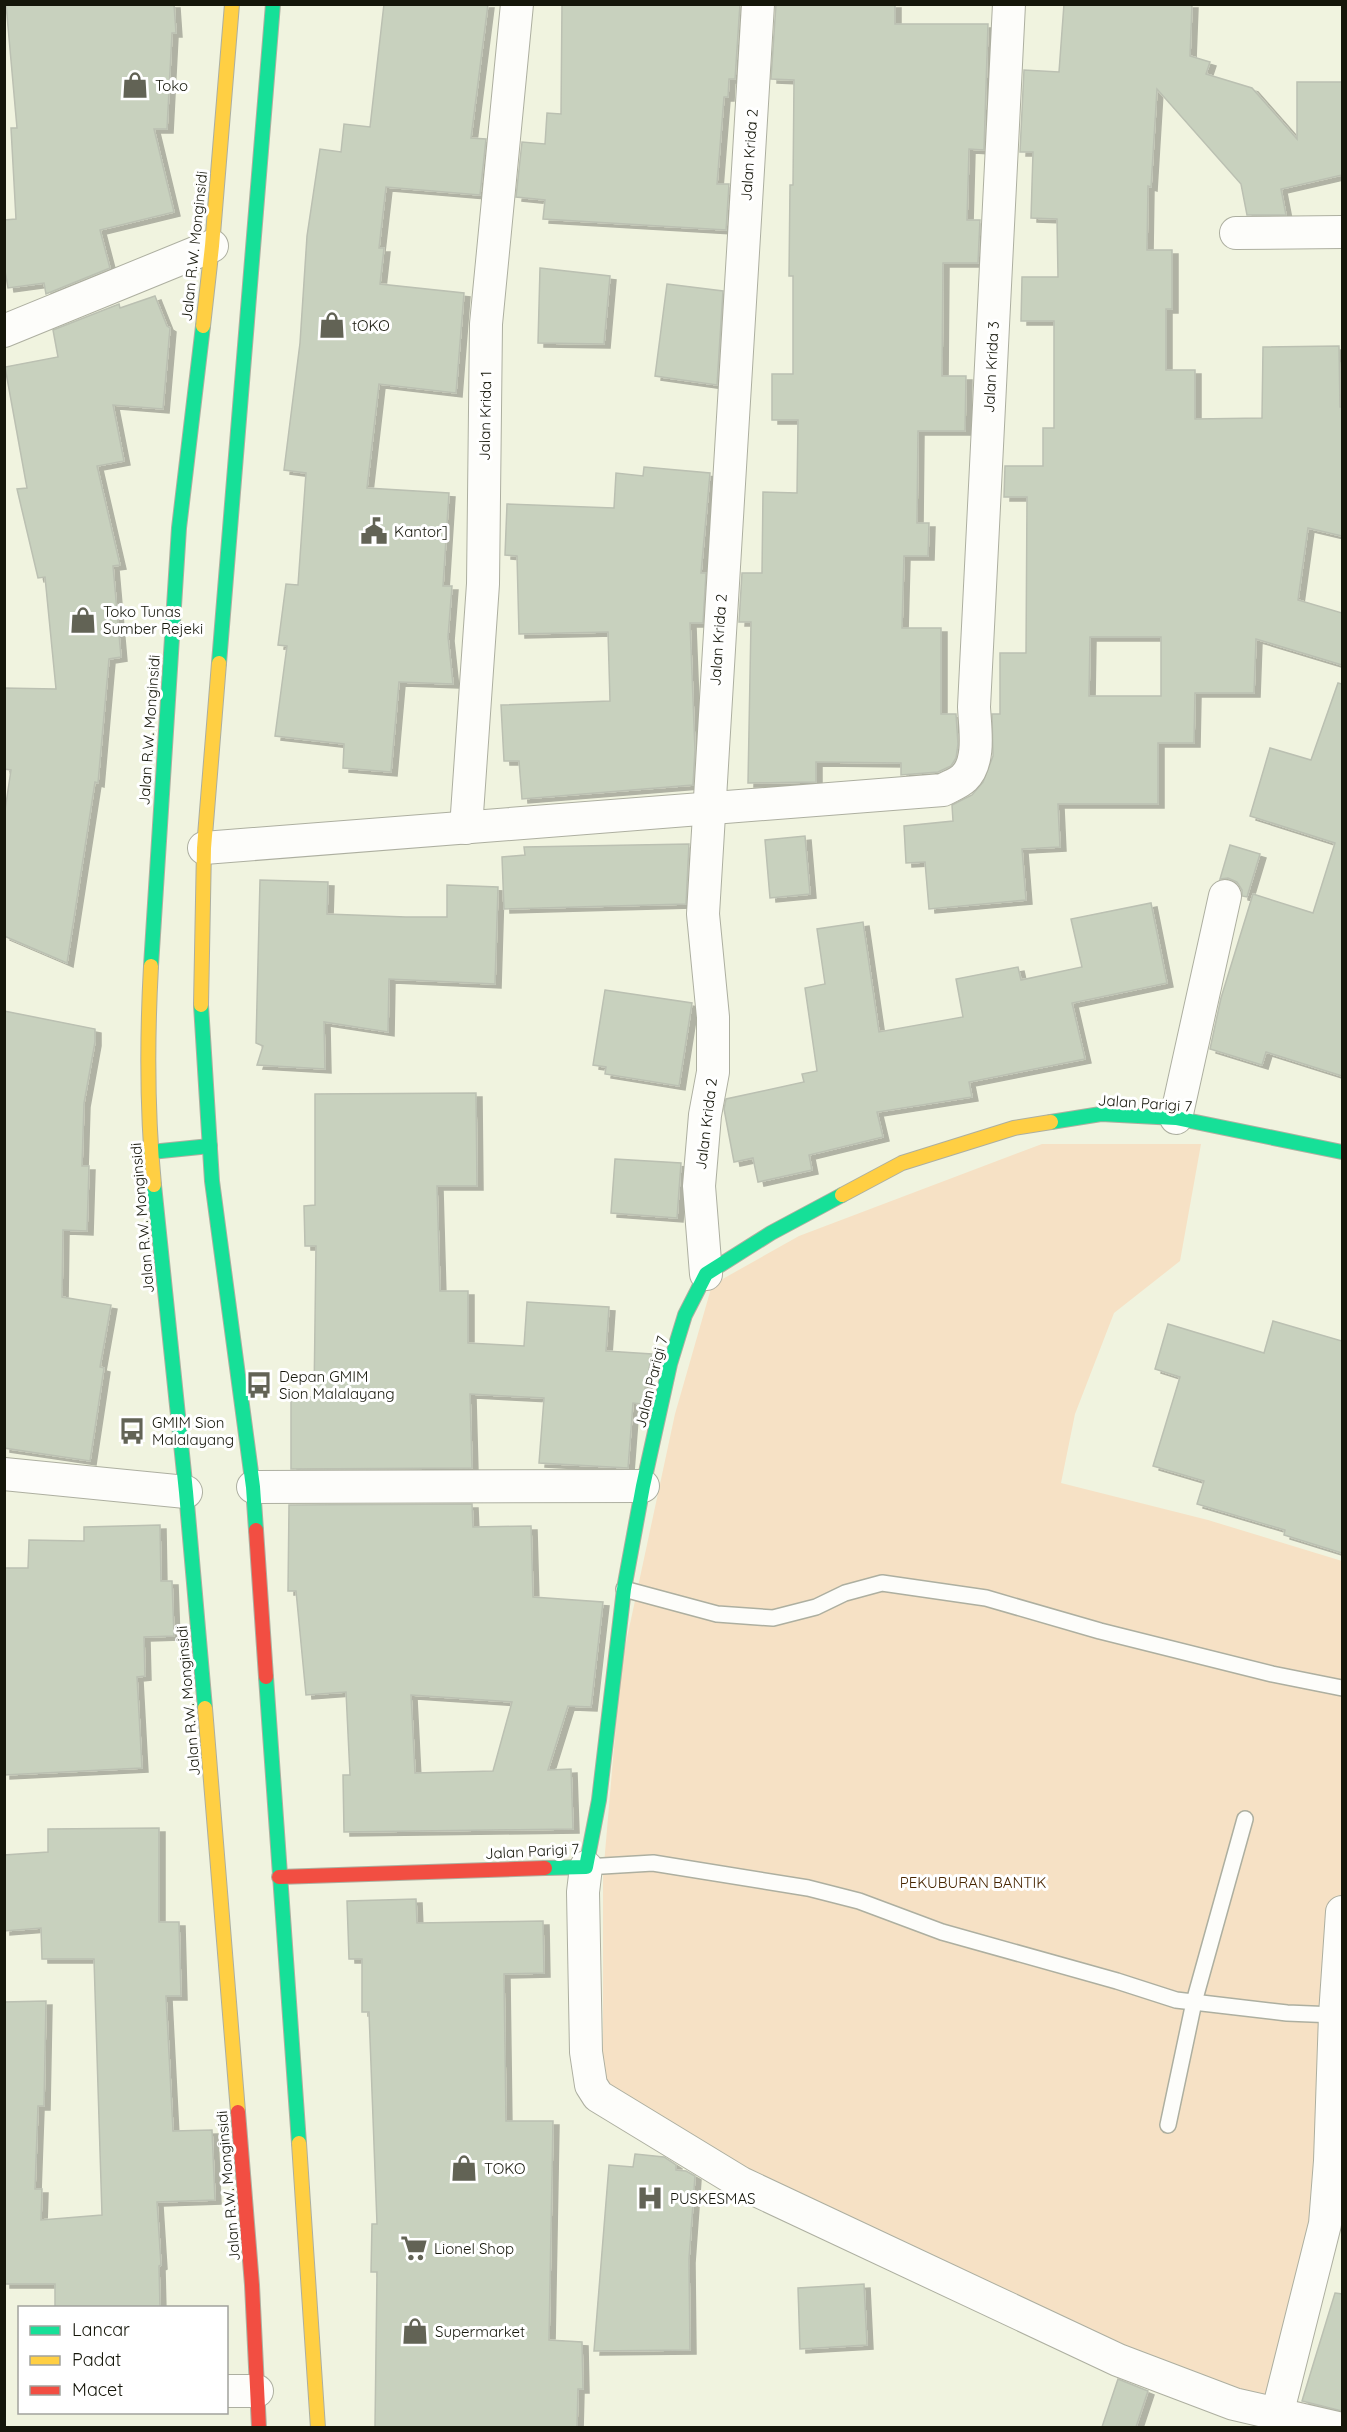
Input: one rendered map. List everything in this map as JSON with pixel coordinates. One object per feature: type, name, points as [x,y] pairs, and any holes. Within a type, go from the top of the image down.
[{"type":"main road","name":"Jalan R.W. Monginsidi","points":[[232,4],[212,246],[179,528],[149,1006],[151,1152],[186,1492],[250,2262],[259,2427]]},
{"type":"main road","points":[[273,4],[204,848],[201,1016],[212,1181],[253,1487],[318,2427]]},
{"type":"main road","name":"Jalan Parigi 7","points":[[279,1877],[586,1867],[599,1800],[624,1589],[643,1486],[670,1364],[685,1315],[706,1274],[771,1233],[902,1163],[1014,1128],[1101,1114],[1176,1118],[1342,1152]]},
{"type":"main road","points":[[151,1152],[210,1146]]},
{"type":"street","name":"Jalan Krida 1","points":[[466,828],[483,584],[486,324],[517,4]]},
{"type":"street","name":"Jalan Krida 2","points":[[706,1274],[699,1186],[705,1115],[713,1072],[713,1017],[705,928],[708,808],[758,4]]},
{"type":"street","name":"Jalan Krida 3","points":[[204,848],[943,790],[963,779],[970,770],[974,757],[1009,4]]},
{"type":"street","points":[[1236,233],[1342,232]]},
{"type":"street","points":[[4,331],[212,246]]},
{"type":"street","points":[[1176,1118],[1225,896]]},
{"type":"street","points":[[4,1474],[186,1492]]},
{"type":"street","points":[[253,1487],[643,1486]]},
{"type":"street","points":[[586,1867],[583,1892],[586,2052],[591,2085],[598,2096],[741,2183],[1118,2360],[1234,2404],[1338,2427]]},
{"type":"street","points":[[1277,2415],[1334,2226],[1330,2161],[1335,2015],[1342,1944],[1342,1912]]},
{"type":"street","points":[[228,2391],[257,2391]]},
{"type":"lane","points":[[624,1589],[717,1614],[773,1618],[816,1607],[845,1593],[882,1583],[986,1598],[1100,1631],[1272,1674],[1342,1688]]},
{"type":"lane","points":[[1168,2125],[1194,2002],[1245,1820]]},
{"type":"lane","points":[[586,1867],[653,1863],[808,1888],[859,1901],[942,1932],[1176,2000],[1287,2013],[1335,2015]]},
{"type":"green space","name":"PEKUBURAN BANTIK","points":[[1042,1144],[1201,1144],[1180,1261],[1114,1313],[1075,1414],[1061,1483],[1208,1520],[1342,1561],[1342,1988],[1328,2155],[1272,2407],[1191,2380],[644,2120],[603,2078],[603,1876],[621,1666],[675,1414],[712,1285],[799,1236]]},
{"type":"building","points":[[6,4],[174,4],[176,33],[172,33],[167,129],[154,129],[174,212],[100,230],[110,268],[46,294],[44,283],[8,288],[4,265],[4,220],[16,219],[11,128],[17,128]]},
{"type":"building","points":[[384,4],[488,4],[471,138],[486,139],[480,195],[386,187],[379,248],[384,248],[380,284],[464,293],[456,393],[379,384],[367,488],[449,493],[443,586],[452,586],[448,637],[453,684],[399,682],[391,772],[343,768],[344,744],[275,736],[287,646],[278,645],[286,584],[298,585],[306,473],[284,470],[300,343],[307,236],[320,149],[341,152],[344,124],[370,127]]},
{"type":"building","points":[[562,4],[740,4],[735,79],[729,79],[728,97],[724,97],[717,184],[729,184],[726,230],[543,219],[545,200],[516,197],[522,142],[545,144],[547,113],[561,114]]},
{"type":"building","points":[[776,4],[895,4],[895,24],[988,24],[984,150],[969,149],[967,220],[980,220],[978,263],[943,263],[942,376],[966,376],[965,431],[918,431],[917,523],[929,523],[928,556],[904,556],[902,628],[941,628],[941,714],[956,714],[958,744],[956,758],[951,766],[938,772],[901,775],[901,763],[816,762],[816,782],[748,783],[751,622],[739,622],[742,573],[762,573],[763,492],[797,493],[798,420],[772,420],[772,374],[793,374],[793,276],[789,276],[794,80],[771,79]]},
{"type":"building","points":[[1064,4],[1192,4],[1190,56],[1210,62],[1206,74],[1252,88],[1297,139],[1297,82],[1342,82],[1342,175],[1281,189],[1286,215],[1247,215],[1241,184],[1157,89],[1151,187],[1148,186],[1147,250],[1172,250],[1172,309],[1166,309],[1166,370],[1195,370],[1195,419],[1262,418],[1263,347],[1339,346],[1340,407],[1342,407],[1342,536],[1308,528],[1298,600],[1342,613],[1342,665],[1256,639],[1254,693],[1195,693],[1194,743],[1158,743],[1158,804],[1058,804],[1060,847],[1022,849],[1026,900],[929,909],[925,862],[906,863],[904,826],[953,821],[952,805],[972,795],[983,782],[993,756],[992,714],[1000,714],[1000,653],[1026,653],[1027,497],[1004,497],[1005,466],[1043,466],[1043,428],[1054,428],[1054,321],[1021,321],[1022,277],[1058,277],[1057,219],[1031,218],[1033,152],[1020,152],[1024,70],[1059,72]],"holes":[[[1090,637],[1161,637],[1161,696],[1089,696]]]},
{"type":"building","points":[[540,268],[610,276],[604,344],[538,343]]},
{"type":"building","points":[[667,284],[723,291],[717,385],[655,376]]},
{"type":"building","points":[[155,296],[167,326],[170,328],[163,409],[113,405],[124,461],[97,466],[120,565],[113,566],[121,657],[109,659],[98,783],[95,782],[67,963],[4,936],[4,817],[11,770],[4,769],[4,688],[56,689],[45,577],[38,578],[17,489],[27,488],[5,367],[58,357],[53,330],[119,304],[120,308]]},
{"type":"building","points":[[644,467],[710,473],[701,573],[706,573],[703,623],[690,623],[695,750],[693,785],[522,799],[519,761],[504,761],[501,705],[610,701],[608,632],[519,634],[517,556],[505,555],[507,504],[614,508],[616,473],[643,476]]},
{"type":"building","points":[[1338,683],[1342,684],[1342,1076],[1266,1052],[1262,1065],[1210,1049],[1221,998],[1253,894],[1313,913],[1335,843],[1250,816],[1270,748],[1311,760]]},
{"type":"building","points":[[805,836],[810,894],[770,898],[765,840]]},
{"type":"building","points":[[689,844],[686,904],[504,909],[502,857],[525,855],[524,847]]},
{"type":"building","points":[[1230,845],[1260,854],[1247,897],[1242,896],[1242,890],[1237,882],[1228,878],[1220,879]]},
{"type":"building","points":[[260,880],[328,882],[327,914],[406,917],[447,917],[447,885],[498,887],[495,984],[389,979],[388,1032],[324,1022],[325,1069],[257,1065],[263,1046],[256,1043]]},
{"type":"building","points":[[1151,903],[1167,983],[1072,1003],[1085,1059],[969,1082],[972,1097],[877,1112],[883,1137],[809,1155],[812,1170],[758,1182],[753,1158],[734,1162],[724,1109],[726,1099],[804,1082],[802,1074],[817,1071],[805,988],[825,984],[817,929],[863,922],[879,1032],[963,1017],[956,979],[1018,967],[1021,980],[1082,967],[1071,919]]},
{"type":"building","points":[[605,990],[692,1003],[679,1086],[605,1074],[606,1067],[593,1065]]},
{"type":"building","points":[[4,1011],[95,1029],[95,1042],[84,1103],[82,1166],[89,1166],[87,1231],[63,1230],[62,1297],[111,1305],[100,1367],[104,1368],[90,1461],[4,1448]]},
{"type":"building","points":[[476,1093],[477,1186],[437,1186],[440,1291],[468,1291],[468,1343],[524,1346],[527,1302],[609,1307],[606,1351],[652,1354],[642,1404],[633,1403],[628,1468],[539,1463],[544,1398],[470,1394],[472,1468],[291,1469],[291,1397],[314,1397],[316,1246],[305,1246],[304,1206],[315,1205],[315,1094]]},
{"type":"building","points":[[615,1159],[681,1163],[677,1218],[611,1213]]},
{"type":"building","points":[[1273,1321],[1342,1341],[1342,1553],[1284,1535],[1285,1530],[1197,1504],[1204,1481],[1153,1466],[1180,1377],[1155,1369],[1168,1324],[1264,1353]]},
{"type":"building","points":[[472,1504],[473,1527],[531,1526],[533,1597],[603,1602],[591,1707],[568,1706],[548,1770],[571,1769],[573,1829],[344,1832],[343,1775],[350,1775],[346,1692],[306,1695],[296,1591],[288,1591],[289,1505]],"holes":[[[411,1695],[512,1702],[493,1771],[415,1773]]]},
{"type":"building","points":[[160,1525],[161,1581],[172,1581],[174,1636],[144,1637],[145,1676],[137,1677],[142,1768],[4,1775],[4,1568],[28,1568],[29,1540],[84,1541],[84,1527]]},
{"type":"building","points":[[159,1828],[159,1922],[179,1922],[181,1996],[166,1996],[173,2131],[212,2130],[215,2200],[157,2202],[161,2265],[159,2266],[160,2306],[55,2306],[55,2284],[4,2284],[4,2002],[46,2001],[44,2106],[38,2106],[35,2189],[42,2189],[41,2220],[102,2215],[94,1959],[42,1959],[41,1928],[4,1931],[4,1855],[48,1852],[48,1829]]},
{"type":"building","points":[[416,1899],[417,1923],[543,1921],[544,1973],[504,1974],[506,2121],[553,2121],[549,2340],[582,2342],[583,2389],[578,2389],[577,2427],[375,2427],[377,2272],[371,2272],[372,2224],[377,2224],[369,2012],[362,2012],[362,1959],[349,1959],[347,1901]]},
{"type":"building","points":[[635,2154],[664,2157],[676,2165],[676,2170],[686,2171],[695,2176],[689,2259],[690,2350],[594,2351],[609,2165],[633,2167]]},
{"type":"building","points":[[864,2284],[867,2345],[800,2349],[798,2288]]},
{"type":"building","points":[[1335,2293],[1342,2294],[1342,2411],[1302,2401]]},
{"type":"building","points":[[1118,2379],[1148,2391],[1136,2427],[1102,2427]]},
{"type":"traffic: fast","points":[[219,663],[273,4]]},
{"type":"traffic: fast","points":[[151,966],[179,528],[203,326]]},
{"type":"traffic: fast","points":[[201,1005],[212,1181],[253,1487],[256,1530]]},
{"type":"traffic: fast","points":[[1051,1122],[1101,1114],[1176,1118],[1342,1152]]},
{"type":"traffic: fast","points":[[151,1152],[210,1146]]},
{"type":"traffic: fast","points":[[154,1185],[186,1492],[205,1708]]},
{"type":"traffic: fast","points":[[545,1868],[586,1867],[599,1800],[624,1589],[643,1486],[670,1364],[685,1315],[706,1274],[771,1233],[842,1195]]},
{"type":"traffic: fast","points":[[266,1677],[299,2143]]},
{"type":"traffic: slow","points":[[203,326],[232,4]]},
{"type":"traffic: slow","points":[[201,1005],[204,848],[219,663]]},
{"type":"traffic: slow","points":[[151,966],[148,1076],[154,1185]]},
{"type":"traffic: slow","points":[[842,1195],[902,1163],[1014,1128],[1051,1122]]},
{"type":"traffic: slow","points":[[205,1708],[238,2112]]},
{"type":"traffic: slow","points":[[299,2143],[318,2428]]},
{"type":"traffic: jam","points":[[256,1530],[266,1677]]},
{"type":"traffic: jam","points":[[279,1877],[545,1868]]},
{"type":"traffic: jam","points":[[238,2112],[252,2285],[259,2428]]},
{"type":"place","name":"Toko","points":[[135,85]]},
{"type":"place","name":"tOKO","points":[[332,325]]},
{"type":"place","name":"Kantor]","points":[[374,531]]},
{"type":"place","name":"Toko Tunas Sumber Rejeki","points":[[83,620]]},
{"type":"place","name":"Depan GMIM Sion Malalayang","points":[[259,1385]]},
{"type":"place","name":"GMIM Sion Malalayang","points":[[132,1431]]},
{"type":"place","name":"TOKO","points":[[464,2168]]},
{"type":"place","name":"PUSKESMAS","points":[[650,2198]]},
{"type":"place","name":"Lionel Shop","points":[[414,2248]]},
{"type":"place","name":"Supermarket","points":[[415,2331]]}]
